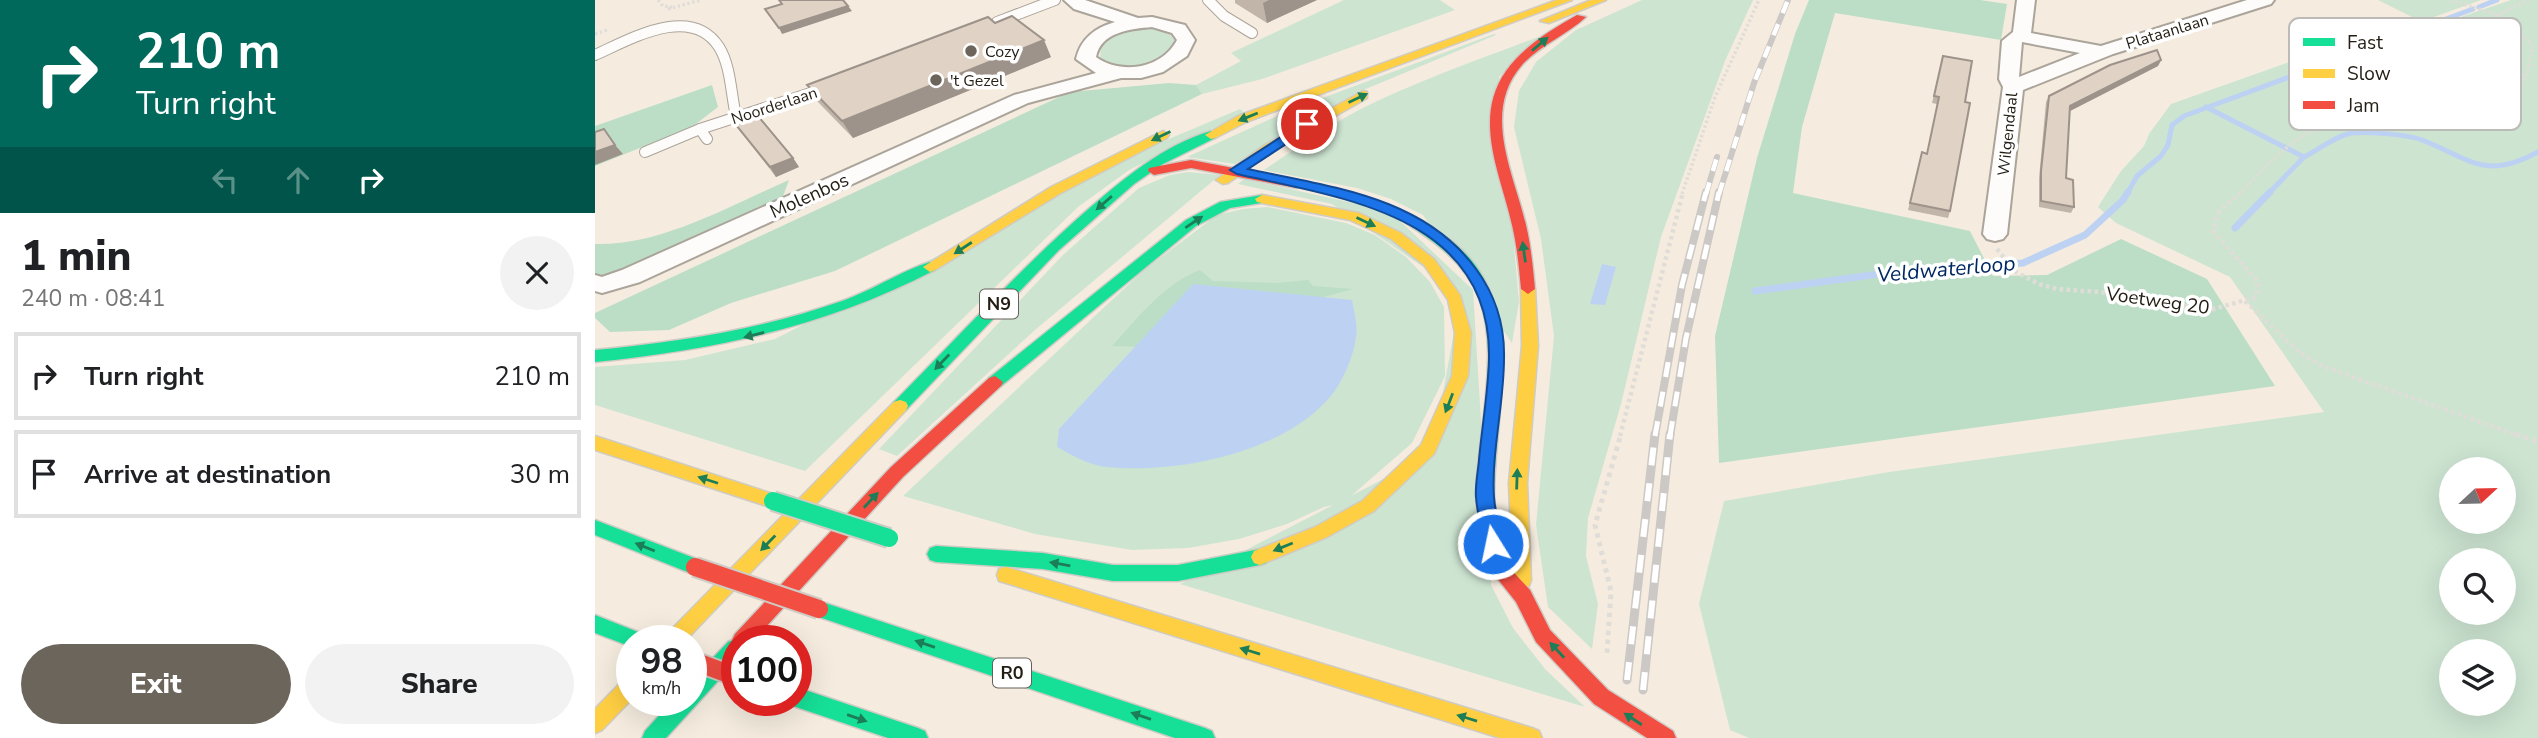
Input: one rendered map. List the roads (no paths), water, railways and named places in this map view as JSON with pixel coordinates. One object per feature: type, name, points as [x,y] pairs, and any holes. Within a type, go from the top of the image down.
[{"type":"highway","points":[[1227,108],[1528,0]]},
{"type":"highway","name":"N9","points":[[689,625],[1054,247],[1129,181],[1158,161],[1242,119],[1566,0]]},
{"type":"highway","points":[[1399,79],[1601,0]]},
{"type":"highway","points":[[1523,596],[1516,507],[1521,417],[1529,361],[1529,304],[1524,249],[1495,127],[1499,95],[1514,70],[1543,41],[1615,0]]},
{"type":"highway","name":"N9","points":[[756,625],[897,472],[1007,371],[1028,344],[1201,197],[1237,170],[1307,124],[1376,89]]},
{"type":"highway","points":[[595,356],[678,349],[732,340],[831,312],[895,285],[1103,164],[1180,127]]},
{"type":"highway","points":[[1129,181],[1176,165],[1191,164],[1237,170],[1312,187]]},
{"type":"highway","points":[[1007,371],[1039,348],[1191,223],[1219,206],[1241,199],[1265,199],[1354,216],[1397,236],[1429,262],[1455,299],[1463,333],[1460,376],[1427,449],[1368,506],[1321,532],[1259,557],[1178,573],[1114,573],[1043,561],[930,552],[1532,738]]},
{"type":"highway","points":[[1395,211],[1432,232],[1458,254],[1479,284],[1493,315],[1497,358],[1485,497],[1498,568],[1523,596],[1543,636],[1601,697],[1666,738]]},
{"type":"highway","points":[[595,443],[895,540]]},
{"type":"highway","name":"R0","points":[[595,527],[695,567],[1205,738]]},
{"type":"highway","points":[[595,624],[616,632]]},
{"type":"highway","points":[[707,679],[721,663]]},
{"type":"highway","points":[[595,723],[616,701]]},
{"type":"highway","points":[[812,702],[918,738]]},
{"type":"highway","points":[[652,738],[672,716]]},
{"type":"highway","points":[[595,735],[601,738]]},
{"type":"street","name":"Wilgendaal","points":[[1995,234],[2013,87],[2009,79],[2011,41],[2022,35],[2026,0]]},
{"type":"street","name":"Plataanlaan","points":[[2013,87],[2051,69],[2108,48],[2265,0]]},
{"type":"street","name":"Molenbos","points":[[1078,2],[1136,23]]},
{"type":"street","name":"Molenbos","points":[[1078,2],[1089,46],[1086,58],[1094,67],[1118,73]]},
{"type":"street","name":"Molenbos","points":[[595,283],[602,285],[631,276],[1021,99],[1118,73],[1136,72],[1163,65],[1176,57],[1184,48],[1186,40],[1179,29],[1168,24],[1136,23],[1118,27],[1021,99]]},
{"type":"street","name":"Plataanlaan","points":[[2022,35],[2032,40],[2072,48],[2108,48]]},
{"type":"lane","points":[[993,24],[1055,0]]},
{"type":"lane","points":[[1208,0],[1224,16],[1252,33]]},
{"type":"lane","points":[[595,55],[643,35],[681,24],[699,28],[719,47],[736,117]]},
{"type":"lane","name":"Noorderlaan","points":[[700,129],[799,98],[840,82]]},
{"type":"lane","points":[[645,152],[700,129],[707,139]]},
{"type":"water","points":[[1602,264],[1616,267],[1605,305],[1590,304]]},
{"type":"water","points":[[1193,284],[1352,300],[1357,328],[1355,344],[1348,366],[1334,392],[1314,413],[1290,430],[1230,455],[1198,462],[1166,467],[1107,467],[1087,462],[1057,447],[1059,429]]},
{"type":"waterway","name":"Veldwaterloop","points":[[2479,7],[2497,0]]},
{"type":"waterway","name":"Veldwaterloop","points":[[2449,18],[2473,9]]},
{"type":"waterway","name":"Veldwaterloop","points":[[2207,107],[2289,77]]},
{"type":"waterway","name":"Veldwaterloop","points":[[2127,194],[2137,176],[2161,156],[2168,145],[2172,125],[2184,116],[2207,107]]},
{"type":"waterway","points":[[2207,107],[2304,157]]},
{"type":"waterway","points":[[2304,157],[2352,133],[2416,138],[2466,160],[2491,166],[2520,161],[2538,152]]},
{"type":"waterway","points":[[2268,194],[2304,157]]},
{"type":"waterway","name":"Veldwaterloop","points":[[1755,291],[1901,271],[2023,263],[2085,235],[2123,200],[2128,192]]},
{"type":"waterway","points":[[2235,228],[2270,192]]},
{"type":"railway","points":[[1719,194],[1754,83],[1788,0]]},
{"type":"railway","points":[[1706,194],[1717,157]]},
{"type":"railway","points":[[1655,436],[1682,285],[1706,192]]},
{"type":"railway","points":[[1670,436],[1686,338],[1719,192]]},
{"type":"railway","points":[[1627,680],[1655,434]]},
{"type":"railway","points":[[1643,690],[1670,434]]},
{"type":"place","name":"Cozy","points":[[971,51]]},
{"type":"place","name":"'t Gezel","points":[[936,80]]}]
